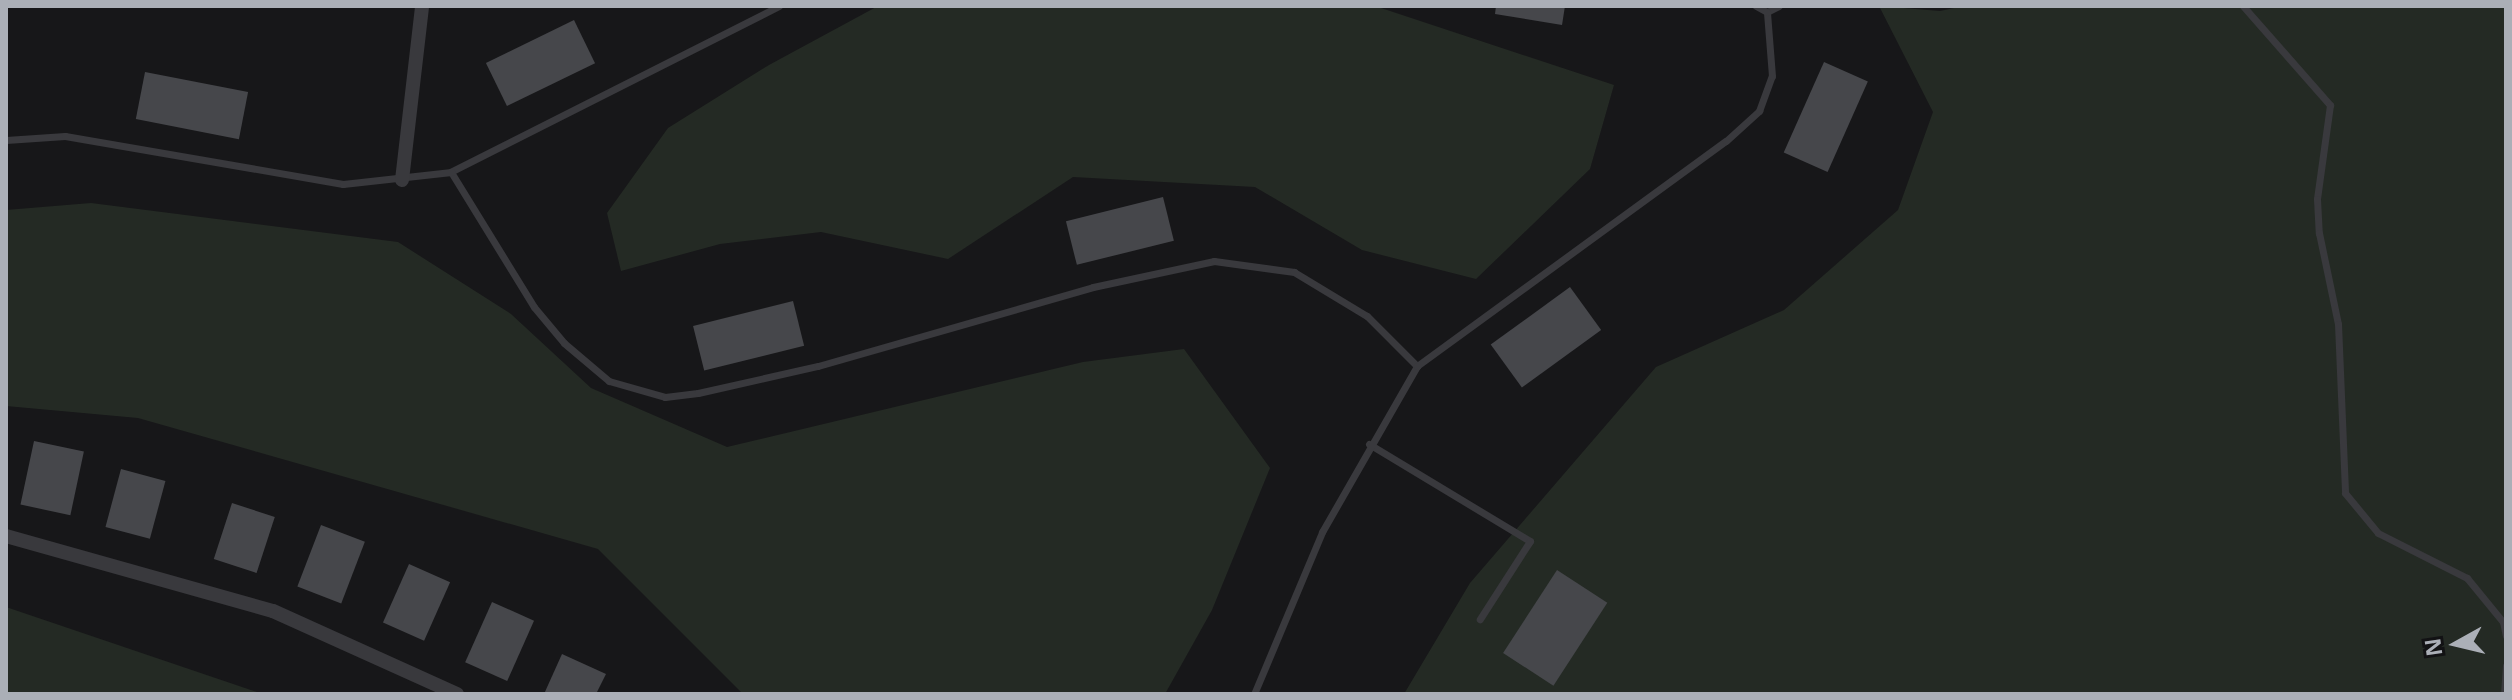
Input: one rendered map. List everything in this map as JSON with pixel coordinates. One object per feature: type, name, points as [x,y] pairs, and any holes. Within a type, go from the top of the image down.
[{"type":"street","points":[[402,180],[422,6]]},
{"type":"street","points":[[6,536],[273,611],[457,694]]},
{"type":"lane","points":[[6,140],[65,136],[343,184],[402,180],[451,172],[779,6]]},
{"type":"lane","points":[[1756,6],[1768,9],[1779,6]]},
{"type":"lane","points":[[2243,6],[2330,105],[2318,210],[2322,266],[2338,324],[2345,493],[2378,533],[2467,578],[2503,622],[2506,636]]},
{"type":"lane","points":[[1254,694],[1322,532],[1369,444],[1417,366],[1726,141],[1759,111],[1772,76],[1768,9]]},
{"type":"lane","points":[[451,172],[534,307],[564,343],[609,381],[638,392],[665,397],[698,393],[818,366],[1093,287],[1214,261],[1294,272],[1367,316],[1417,366]]},
{"type":"lane","points":[[1369,444],[1530,541],[1480,619]]},
{"type":"lane","points":[[2504,694],[2506,666]]},
{"type":"shaded area","points":[[878,6],[1375,6],[1614,85],[1590,169],[1476,279],[1362,250],[1255,187],[1073,177],[948,259],[821,232],[720,244],[621,271],[607,213],[668,128],[769,65]]},
{"type":"shaded area","points":[[1879,6],[1940,11],[1963,6],[2506,6],[2506,694],[1404,694],[1470,583],[1656,367],[1784,310],[1898,210],[1933,112]]},
{"type":"shaded area","points":[[91,203],[398,242],[511,314],[591,388],[727,447],[1083,362],[1184,349],[1270,468],[1212,610],[1165,694],[743,694],[598,549],[138,418],[6,406],[6,210]]},
{"type":"shaded area","points":[[6,607],[263,694],[6,694]]},
{"type":"building","points":[[1496,6],[1565,6],[1562,25],[1495,14]]},
{"type":"building","points":[[574,20],[595,63],[507,106],[486,63]]},
{"type":"building","points":[[1824,62],[1868,82],[1828,172],[1784,152]]},
{"type":"building","points":[[145,72],[248,92],[239,139],[136,119]]},
{"type":"building","points":[[1163,197],[1174,241],[1077,265],[1066,221]]},
{"type":"building","points":[[1570,287],[1601,330],[1522,387],[1491,345]]},
{"type":"building","points":[[793,301],[804,346],[704,371],[693,326]]},
{"type":"building","points":[[34,441],[84,452],[70,515],[20,505]]},
{"type":"building","points":[[121,469],[165,481],[150,539],[105,527]]},
{"type":"building","points":[[232,503],[275,517],[257,573],[214,559]]},
{"type":"building","points":[[321,525],[365,542],[341,603],[297,587]]},
{"type":"building","points":[[409,564],[450,582],[424,641],[383,622]]},
{"type":"building","points":[[1557,570],[1607,603],[1553,686],[1503,653]]},
{"type":"building","points":[[492,602],[534,621],[507,681],[465,662]]},
{"type":"building","points":[[562,654],[606,674],[596,694],[544,694]]}]
